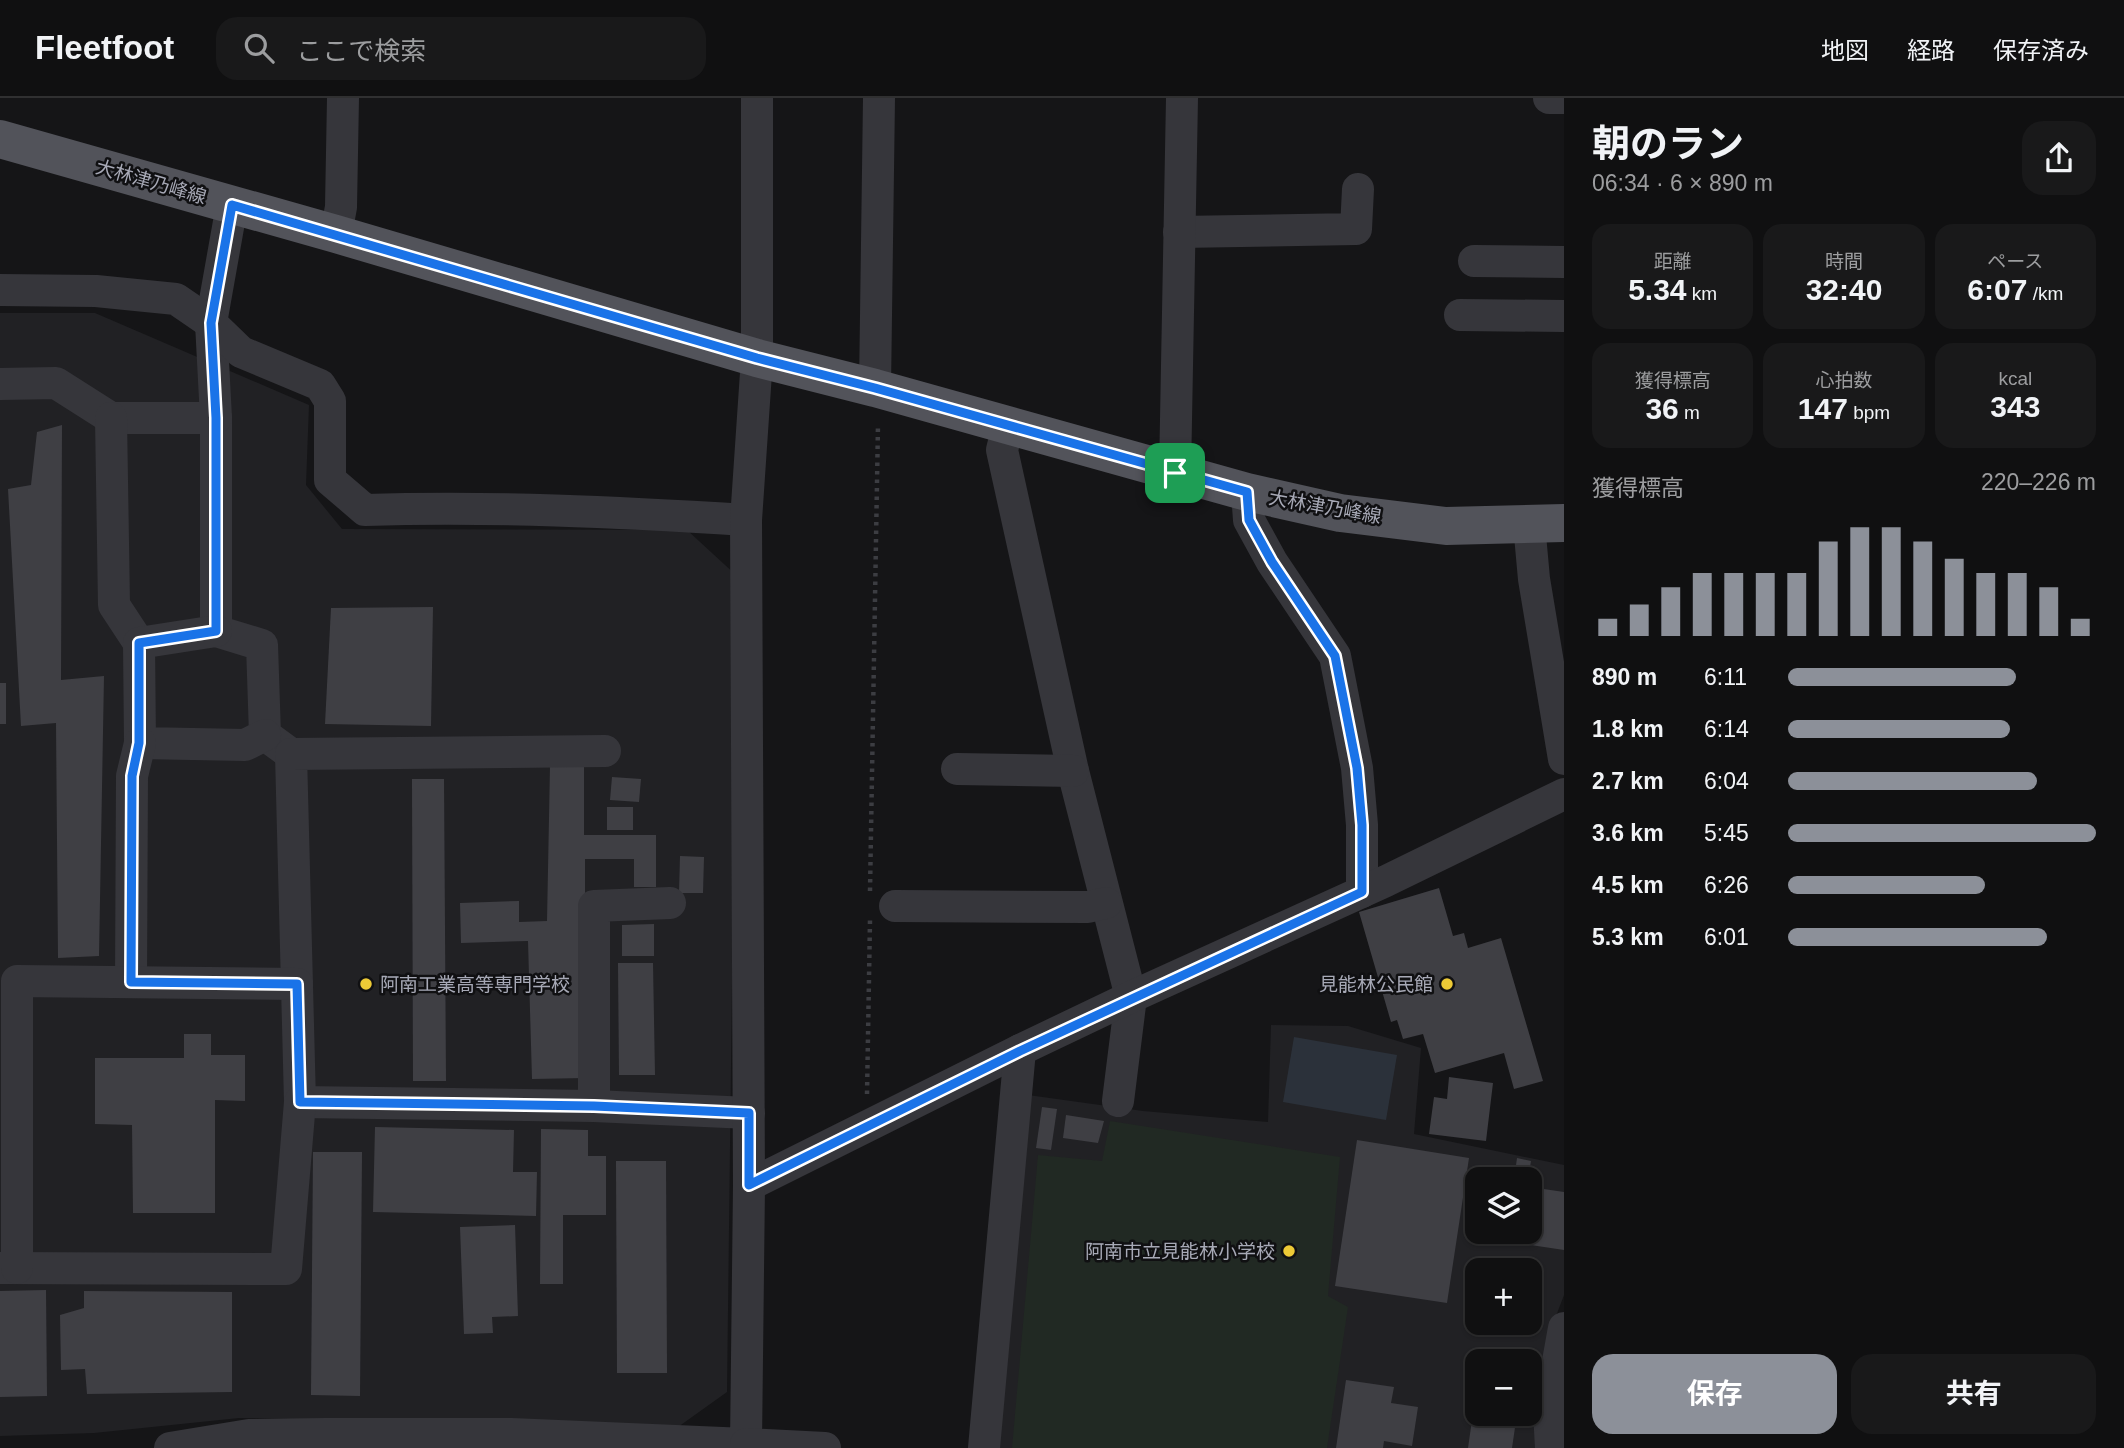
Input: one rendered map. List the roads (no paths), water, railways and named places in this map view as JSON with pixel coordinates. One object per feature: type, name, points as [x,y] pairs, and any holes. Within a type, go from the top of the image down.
[{"type":"main road","name":"大林津乃峰線","points":[[0,139],[336,234],[757,358],[875,388],[1247,492],[1340,513],[1446,526],[1546,524]]},
{"type":"street","points":[[336,234],[341,207],[343,98]]},
{"type":"street","points":[[746,1446],[749,1113],[746,520],[757,358],[757,98]]},
{"type":"street","points":[[875,388],[879,98]]},
{"type":"street","points":[[1175,473],[1182,98]]},
{"type":"street","points":[[1549,98],[1564,98]]},
{"type":"street","points":[[1179,232],[1356,229],[1358,189]]},
{"type":"street","points":[[216,631],[216,418],[211,323],[232,205]]},
{"type":"street","points":[[1474,261],[1564,262]]},
{"type":"street","points":[[0,290],[96,291],[176,299],[211,323],[241,352],[320,385],[330,401],[330,480],[365,510],[428,508],[574,511],[746,520]]},
{"type":"street","points":[[1460,315],[1564,316]]},
{"type":"street","points":[[0,384],[56,383],[111,418],[216,418]]},
{"type":"street","points":[[111,418],[114,605],[139,643],[139,743],[132,776],[131,982]]},
{"type":"street","points":[[1008,426],[1002,450],[1073,771],[1131,997],[1118,1101]]},
{"type":"street","points":[[1247,492],[1249,520],[1272,562],[1335,656],[1357,768],[1362,825],[1362,892]]},
{"type":"street","points":[[1546,524],[1534,579],[1564,759]]},
{"type":"street","points":[[1534,579],[1548,593],[1564,596]]},
{"type":"street","points":[[139,643],[216,631],[262,645],[265,735]]},
{"type":"street","points":[[139,743],[245,745],[265,735]]},
{"type":"street","points":[[265,735],[291,754],[605,751]]},
{"type":"street","points":[[291,754],[297,984],[300,1102],[286,1269],[9,1268],[9,981],[297,984]]},
{"type":"street","points":[[957,769],[1073,771]]},
{"type":"street","points":[[749,1185],[1131,997],[1362,892],[1564,794]]},
{"type":"street","points":[[594,1106],[594,906],[670,903]]},
{"type":"street","points":[[878,905],[1088,907],[1107,903]]},
{"type":"street","points":[[984,1448],[1020,1051]]},
{"type":"street","points":[[300,1102],[594,1106],[749,1113]]},
{"type":"street","points":[[1551,1448],[1549,1411],[1564,1328]]},
{"type":"street","points":[[170,1448],[249,1435],[326,1441],[511,1434],[825,1448]]},
{"type":"place","name":"阿南工業高等専門学校","points":[[366,984]]},
{"type":"place","name":"見能林公民館","points":[[1447,984]]},
{"type":"place","name":"阿南市立見能林小学校","points":[[1289,1251]]}]
